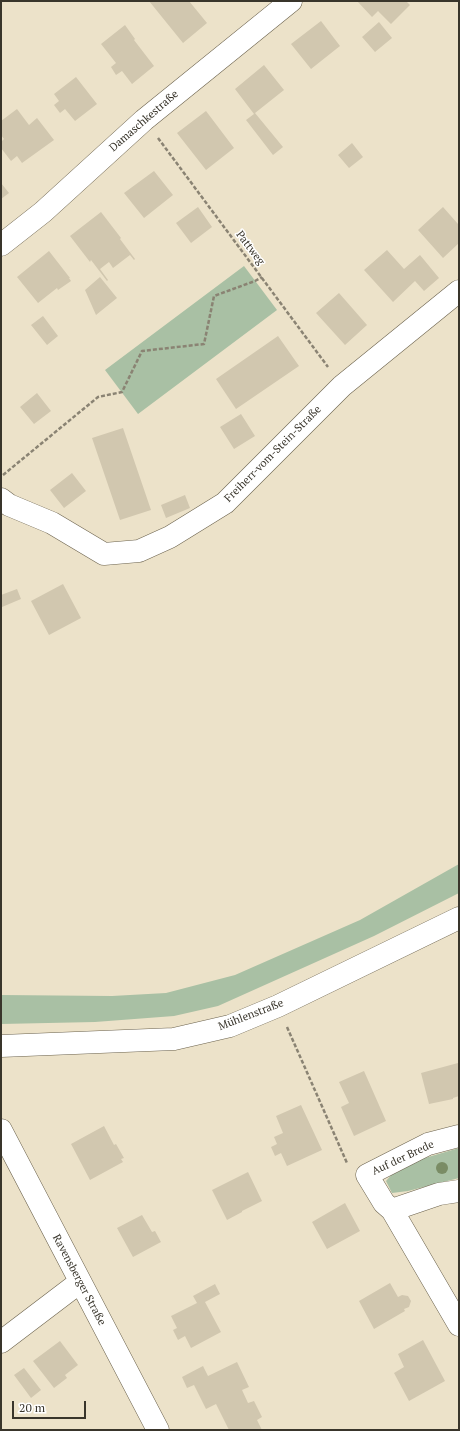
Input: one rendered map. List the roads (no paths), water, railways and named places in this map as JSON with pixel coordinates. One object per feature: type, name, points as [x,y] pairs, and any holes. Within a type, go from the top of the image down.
[{"type":"street","name":"Damaschkestraße","points":[[1,245],[43,212],[144,120],[291,1]]},
{"type":"street","name":"Freiherr-vom-Stein-Straße","points":[[1,499],[9,505],[52,523],[104,554],[139,551],[170,537],[225,503],[342,386],[459,291]]},
{"type":"street","name":"Mühlenstraße","points":[[1,1046],[174,1039],[230,1026],[278,1006],[459,918]]},
{"type":"street","name":"Ravensberger Straße","points":[[1,1130],[158,1430]]},
{"type":"street","name":"Auf der Brede","points":[[459,1136],[428,1144],[366,1175],[384,1203],[392,1210],[459,1325]]},
{"type":"street","points":[[392,1210],[439,1194],[459,1191]]},
{"type":"street","points":[[1,1342],[80,1282]]}]
